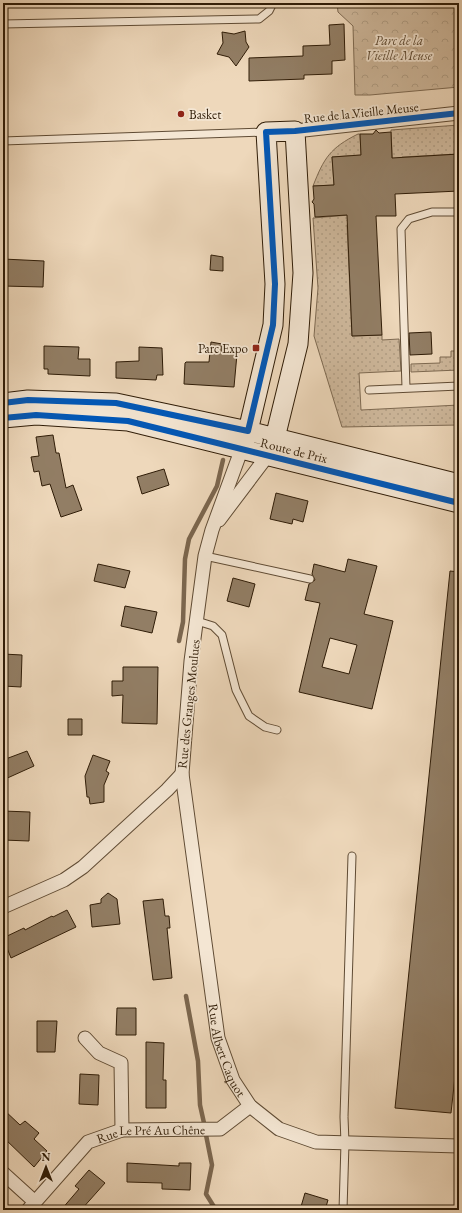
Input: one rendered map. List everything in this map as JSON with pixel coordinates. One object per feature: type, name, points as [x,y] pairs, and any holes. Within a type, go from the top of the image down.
[{"type":"main road","name":"Rue de la Vieille Meuse","points":[[266,132],[295,131]]},
{"type":"main road","points":[[272,447],[298,344],[303,273],[295,131]]},
{"type":"main road","points":[[245,440],[272,325],[275,284],[266,132]]},
{"type":"main road","name":"Route de Prix","points":[[3,403],[28,400],[116,403],[272,447],[459,503]]},
{"type":"main road","name":"Route de Prix","points":[[3,418],[36,415],[128,421],[245,440]]},
{"type":"main road","name":"Route de Prix","points":[[272,447],[459,484]]},
{"type":"street","name":"Rue de la Vieille Meuse","points":[[295,131],[459,113]]},
{"type":"street","name":"Rue des Granges Moulues","points":[[3,907],[64,880],[83,867],[167,790],[182,774],[205,556],[212,530],[245,440]]},
{"type":"street","name":"Rue des Granges Moulues","points":[[212,530],[272,447]]},
{"type":"street","name":"Rue Albert Caquot","points":[[182,774],[218,1038],[233,1080],[250,1106],[279,1129],[316,1142],[459,1146]]},
{"type":"street","points":[[85,1038],[99,1053],[121,1063],[122,1130]]},
{"type":"street","name":"Rue Le Pré Au Chêne","points":[[32,1206],[88,1142],[122,1130],[220,1129],[250,1106]]},
{"type":"street","points":[[3,1173],[32,1206]]},
{"type":"lane","points":[[3,24],[259,19],[269,11],[273,3]]},
{"type":"lane","name":"Rue de la Vieille Meuse","points":[[3,140],[266,132]]},
{"type":"lane","points":[[406,388],[401,229],[409,219],[432,212],[459,212]]},
{"type":"lane","points":[[369,390],[459,386]]},
{"type":"lane","points":[[205,556],[310,579]]},
{"type":"lane","points":[[197,621],[213,626],[222,635],[236,690],[249,716],[265,727],[277,730]]},
{"type":"lane","points":[[343,1210],[345,1143],[344,1116],[352,856]]},
{"type":"green space","name":"Parc de la Vieille Meuse","points":[[337,3],[459,3],[459,87],[355,95],[353,26],[338,12]]},
{"type":"green space","points":[[459,125],[459,154],[402,157],[393,175],[391,130]]},
{"type":"green space","points":[[360,134],[361,155],[332,157],[334,185],[313,186],[321,168],[334,149]]},
{"type":"green space","points":[[349,215],[347,221],[350,221],[347,225],[352,336],[382,335],[382,340],[399,339],[401,371],[359,373],[361,410],[459,405],[459,425],[342,427],[314,336],[318,288],[313,218]]},
{"type":"green space","points":[[451,351],[459,351],[459,370],[411,372],[411,364],[440,363],[440,357],[451,357]]},
{"type":"building","points":[[344,24],[345,60],[332,61],[332,74],[304,75],[304,79],[249,81],[249,58],[303,56],[303,46],[330,45],[329,25]]},
{"type":"building","points":[[245,31],[246,42],[249,47],[236,66],[229,57],[217,54],[223,43],[222,32],[234,34]]},
{"type":"building","points":[[376,130],[379,133],[391,132],[392,158],[459,154],[459,191],[395,194],[396,216],[376,216],[382,335],[352,336],[347,215],[315,217],[314,204],[312,202],[314,199],[313,186],[334,185],[332,157],[361,155],[360,134],[373,134]]},
{"type":"building","points":[[211,255],[223,257],[223,271],[210,270]]},
{"type":"building","points":[[3,259],[44,261],[43,287],[3,286]]},
{"type":"building","points":[[431,332],[432,354],[410,355],[409,333]]},
{"type":"building","points":[[211,342],[222,344],[222,353],[237,354],[234,387],[184,384],[185,363],[209,362]]},
{"type":"building","points":[[44,346],[79,347],[78,359],[90,359],[90,376],[48,374],[48,369],[44,369]]},
{"type":"building","points":[[139,347],[162,348],[163,375],[157,375],[156,380],[116,378],[116,362],[139,361]]},
{"type":"building","points":[[53,435],[56,453],[59,453],[66,488],[73,485],[82,510],[61,517],[50,484],[42,486],[39,471],[34,472],[31,457],[39,456],[36,437]]},
{"type":"building","points":[[164,469],[169,485],[142,494],[137,477]]},
{"type":"building","points":[[276,493],[308,501],[303,522],[293,519],[292,524],[270,519]]},
{"type":"building","points":[[348,559],[377,566],[364,614],[393,621],[372,709],[299,692],[320,603],[305,600],[309,584],[315,580],[312,574],[314,564],[345,572]],"holes":[[[330,638],[357,645],[349,674],[322,667]]]},
{"type":"building","points":[[98,564],[130,571],[125,588],[94,581]]},
{"type":"building","points":[[450,571],[459,572],[459,1040],[451,1113],[395,1108]]},
{"type":"building","points":[[233,578],[255,584],[249,607],[227,601]]},
{"type":"building","points":[[125,606],[157,612],[152,633],[121,626]]},
{"type":"building","points":[[3,654],[22,655],[21,687],[3,686]]},
{"type":"building","points":[[123,667],[158,667],[157,724],[122,723],[123,695],[112,696],[112,681],[123,681]]},
{"type":"building","points":[[68,719],[82,719],[82,735],[68,735]]},
{"type":"building","points":[[27,751],[34,766],[3,780],[3,760]]},
{"type":"building","points":[[93,755],[110,761],[106,771],[109,773],[104,785],[104,802],[90,804],[89,797],[87,797],[85,776]]},
{"type":"building","points":[[3,811],[30,812],[29,841],[3,840]]},
{"type":"building","points":[[108,893],[117,899],[120,924],[92,927],[90,905],[101,903],[101,899]]},
{"type":"building","points":[[163,899],[165,916],[169,916],[170,928],[167,928],[172,978],[153,980],[143,901]]},
{"type":"building","points":[[67,910],[76,927],[11,958],[3,938],[24,928],[25,930]]},
{"type":"building","points":[[117,1008],[136,1008],[136,1035],[116,1035]]},
{"type":"building","points":[[37,1021],[57,1021],[55,1052],[37,1052]]},
{"type":"building","points":[[146,1042],[164,1043],[163,1080],[166,1080],[166,1108],[146,1108]]},
{"type":"building","points":[[80,1074],[99,1075],[98,1105],[79,1104]]},
{"type":"building","points":[[3,1109],[20,1125],[25,1121],[39,1133],[34,1139],[47,1151],[34,1167],[3,1137]]},
{"type":"building","points":[[127,1163],[179,1166],[179,1163],[191,1163],[190,1190],[162,1189],[162,1183],[127,1182]]},
{"type":"building","points":[[89,1170],[105,1183],[81,1210],[61,1210],[79,1189],[75,1186]]},
{"type":"building","points":[[305,1193],[328,1200],[325,1210],[300,1210]]},
{"type":"waterway","points":[[179,641],[183,622],[185,559],[189,539],[217,486],[223,460]]},
{"type":"waterway","points":[[186,996],[198,1061],[200,1105],[204,1123]]},
{"type":"waterway","points":[[206,1135],[212,1165],[206,1194],[216,1210]]},
{"type":"cycle path","points":[[3,403],[28,400],[116,403],[248,431],[273,325],[275,284],[266,132],[295,131],[459,113]]},
{"type":"cycle path","points":[[3,418],[36,415],[128,421],[459,503]]},
{"type":"place","name":"Basket","points":[[181,114]]},
{"type":"place","name":"Parc Expo","points":[[256,348]]}]
